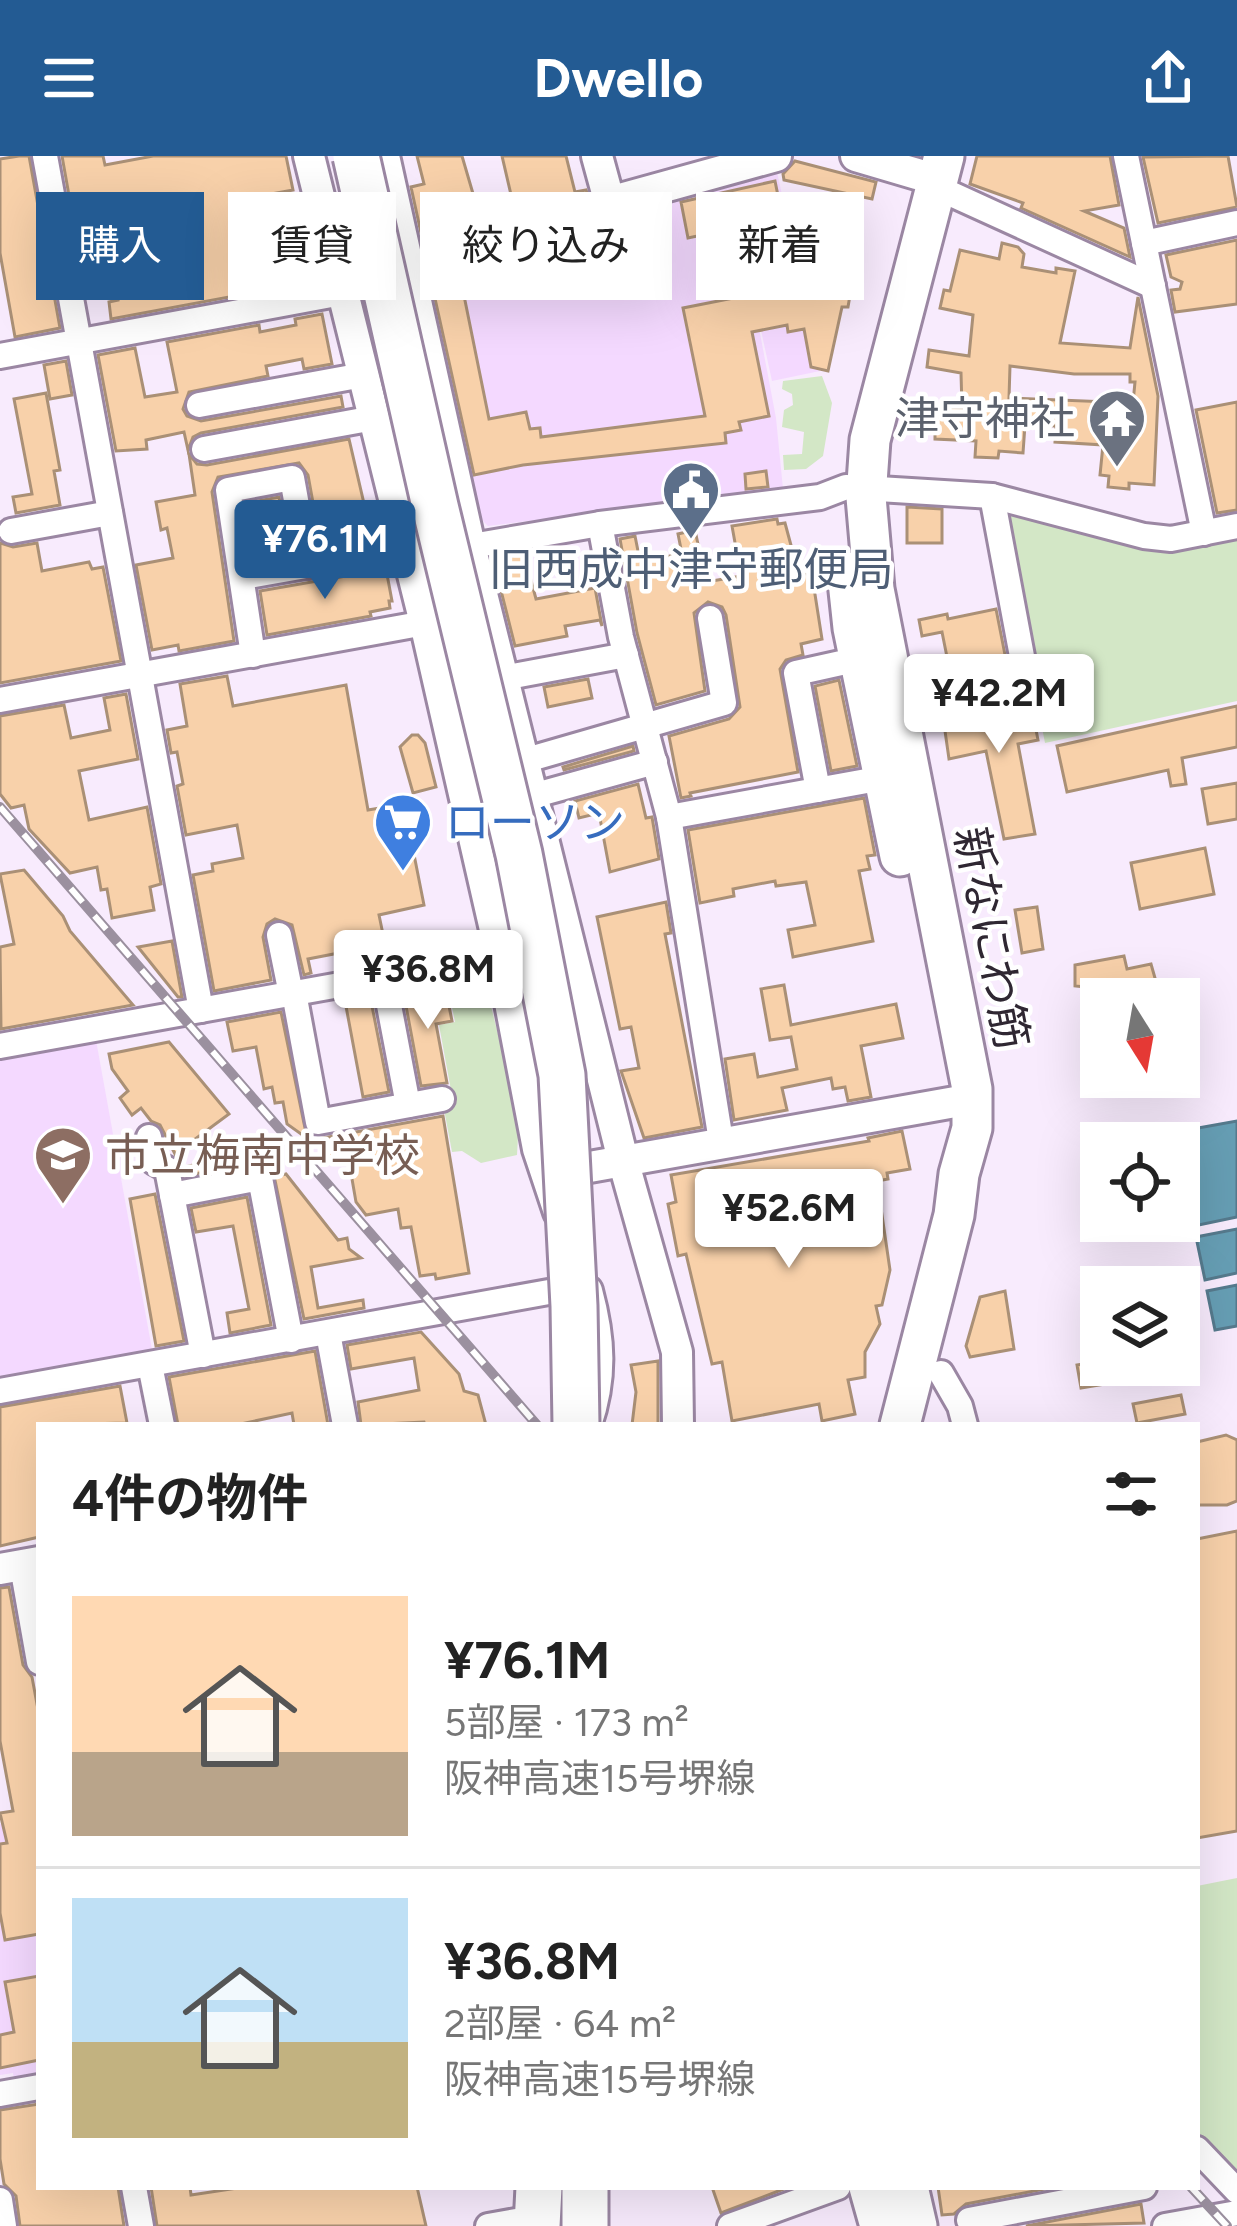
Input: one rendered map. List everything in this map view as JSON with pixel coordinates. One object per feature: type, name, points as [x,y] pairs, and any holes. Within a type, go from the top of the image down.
[{"type":"highway","points":[[331,156],[530,1053],[547,1310],[549,1422]]},
{"type":"highway","points":[[356,156],[519,854],[558,1052],[569,1196],[576,1422]]},
{"type":"highway","points":[[526,2219],[554,2190]]},
{"type":"highway","points":[[584,2190],[585,2226]]},
{"type":"main road","name":"新なにわ筋","points":[[901,1422],[945,1254],[959,1174],[959,1114],[851,435],[864,374],[930,168]]},
{"type":"main road","name":"新なにわ筋","points":[[856,487],[847,576],[860,659],[959,1114]]},
{"type":"main road","points":[[926,1422],[941,1373],[970,1202],[959,1114]]},
{"type":"main road","points":[[873,1422],[959,1114]]},
{"type":"main road","points":[[870,2190],[880,2226]]},
{"type":"main road","points":[[890,2190],[899,2226]]},
{"type":"main road","points":[[909,2190],[917,2226]]},
{"type":"street","points":[[45,156],[201,1010]]},
{"type":"street","points":[[309,156],[318,192]]},
{"type":"street","points":[[384,156],[470,546],[623,1160],[677,1352],[678,1422]]},
{"type":"street","points":[[597,156],[613,201],[776,156]]},
{"type":"street","points":[[856,156],[930,168],[1153,286]]},
{"type":"street","points":[[1126,156],[1204,533]]},
{"type":"street","points":[[1144,243],[1237,223]]},
{"type":"street","points":[[0,356],[304,300]]},
{"type":"street","points":[[344,300],[409,553],[501,956],[544,1175],[596,1324],[598,1389],[587,1422]]},
{"type":"street","points":[[199,405],[363,375]]},
{"type":"street","points":[[204,449],[374,418]]},
{"type":"street","points":[[254,655],[228,490],[292,478],[308,566]]},
{"type":"street","points":[[243,577],[820,497],[856,487],[992,496],[1171,539],[1237,526]]},
{"type":"street","points":[[898,710],[1027,683],[992,496]]},
{"type":"street","points":[[11,531],[110,513]]},
{"type":"street","points":[[600,524],[626,655],[670,817],[721,1142]]},
{"type":"street","points":[[524,761],[724,703],[710,618]]},
{"type":"street","points":[[0,700],[425,623]]},
{"type":"street","points":[[503,679],[626,655]]},
{"type":"street","points":[[818,790],[796,673],[860,659]]},
{"type":"street","points":[[532,796],[655,762]]},
{"type":"street","points":[[670,817],[884,778]]},
{"type":"street","points":[[279,935],[318,1122],[442,1099]]},
{"type":"street","points":[[0,1046],[501,956]]},
{"type":"street","points":[[384,979],[408,1106]]},
{"type":"street","points":[[544,1175],[721,1142],[959,1114]]},
{"type":"street","points":[[149,1137],[154,1162],[167,1168],[203,1355]]},
{"type":"street","points":[[172,1195],[260,1178],[291,1340]]},
{"type":"street","points":[[0,1390],[586,1285]]},
{"type":"street","points":[[328,1333],[344,1422]]},
{"type":"street","points":[[150,1365],[161,1422]]},
{"type":"street","points":[[941,1373],[964,1422]]},
{"type":"street","points":[[20,1566],[36,1647]]},
{"type":"street","points":[[0,2094],[36,2088]]},
{"type":"street","points":[[1200,2152],[1237,2191]]},
{"type":"street","points":[[135,2190],[141,2226]]},
{"type":"street","points":[[602,2190],[602,2226]]},
{"type":"street","points":[[730,2226],[830,2190]]},
{"type":"street","points":[[969,2220],[1128,2190]]},
{"type":"street","points":[[0,2200],[4,2226]]},
{"type":"street","points":[[1165,2226],[1237,2213]]},
{"type":"shaded area","points":[[776,167],[781,192],[696,192],[696,300],[754,300],[776,418],[783,489],[488,526],[479,517],[430,300],[672,300],[672,196]]},
{"type":"shaded area","points":[[754,300],[805,300],[820,371],[772,381]]},
{"type":"shaded area","name":"市立梅南中学校","points":[[96,1040],[153,1355],[0,1382],[0,1056]]},
{"type":"shaded area","points":[[36,1818],[36,2078],[15,2082],[13,2073],[0,2075],[0,1824]]},
{"type":"green space","points":[[822,376],[832,403],[823,456],[806,469],[784,470],[783,455],[802,454],[804,432],[782,427],[784,410],[793,405],[792,394],[782,389],[783,381]]},
{"type":"green space","points":[[999,507],[1110,540],[1172,550],[1237,536],[1237,701],[1045,743]]},
{"type":"green space","points":[[475,971],[484,978],[519,1118],[517,1155],[481,1163],[462,1151],[452,1152],[443,1104],[453,1101],[439,1025],[455,1022],[446,977]]},
{"type":"green space","points":[[1237,1878],[1237,2173],[1200,2134],[1200,1885]]},
{"type":"water","points":[[1237,1121],[1237,1217],[1200,1225],[1200,1128]]},
{"type":"water","points":[[1237,1229],[1237,1273],[1205,1280],[1200,1236]]},
{"type":"water","points":[[1237,1285],[1237,1326],[1215,1330],[1207,1291]]},
{"type":"building","points":[[29,156],[36,195],[36,300],[55,300],[60,328],[15,337],[0,253],[0,159]]},
{"type":"building","points":[[62,156],[103,156],[105,165],[153,156],[286,156],[293,190],[228,192],[228,297],[111,319],[109,302],[118,300],[204,300],[204,192],[68,192]]},
{"type":"building","points":[[417,156],[462,156],[473,192],[420,192],[420,228],[411,187],[424,184]]},
{"type":"building","points":[[502,156],[566,156],[575,192],[510,192]]},
{"type":"building","points":[[977,156],[1110,156],[1119,205],[1084,211],[1124,228],[1130,257],[1021,208],[1023,203],[970,184]]},
{"type":"building","points":[[1228,156],[1237,207],[1158,223],[1143,157]]},
{"type":"building","points":[[795,161],[876,182],[872,199],[864,197],[864,192],[840,192],[784,180],[783,174]]},
{"type":"building","points":[[775,181],[777,192],[726,192]]},
{"type":"building","points":[[696,199],[696,236],[688,238],[681,202]]},
{"type":"building","points":[[1237,240],[1237,304],[1175,312],[1171,290],[1180,289],[1182,282],[1171,277],[1166,255]]},
{"type":"building","points":[[1002,243],[1024,254],[1022,267],[1075,271],[1060,343],[1130,348],[1138,297],[1158,396],[1154,485],[1108,487],[1109,476],[1100,475],[1103,445],[1055,442],[1056,426],[1025,425],[1023,453],[999,451],[998,458],[975,457],[976,441],[935,439],[935,423],[912,422],[913,404],[962,408],[961,373],[927,367],[929,350],[969,356],[973,315],[940,308],[944,290],[950,291],[960,250],[999,259]],"holes":[[[1010,366],[1074,374],[1130,374],[1130,382],[1135,382],[1133,403],[1009,398]]]},
{"type":"building","points":[[435,300],[465,300],[489,419],[526,412],[530,429],[540,428],[541,437],[705,416],[683,308],[724,300],[849,300],[848,307],[842,307],[828,371],[811,367],[804,329],[788,332],[787,325],[752,332],[769,416],[739,422],[741,430],[725,433],[726,443],[523,465],[474,475]]},
{"type":"building","points":[[322,314],[332,364],[304,369],[302,359],[266,366],[268,376],[189,392],[183,409],[187,416],[201,421],[341,396],[343,407],[201,433],[193,437],[188,450],[184,432],[146,440],[147,449],[116,451],[98,355],[135,348],[145,397],[177,392],[167,342],[259,325],[260,332]]},
{"type":"building","points":[[66,361],[72,395],[50,399],[44,365]]},
{"type":"building","points":[[46,393],[60,470],[54,471],[60,505],[16,513],[13,497],[32,494],[14,399]]},
{"type":"building","points":[[1237,402],[1237,510],[1217,513],[1196,410]]},
{"type":"building","points":[[349,439],[372,538],[321,547],[308,475],[299,463],[218,477],[212,492],[234,641],[179,651],[178,645],[152,650],[136,565],[173,558],[156,502],[195,495],[189,454],[197,464],[207,465]]},
{"type":"building","points":[[766,471],[768,487],[746,489],[745,474]]},
{"type":"building","points":[[279,497],[289,552],[255,558],[247,503]]},
{"type":"building","points":[[907,507],[942,509],[942,543],[907,543]]},
{"type":"building","points":[[777,519],[778,524],[785,523],[799,575],[823,572],[824,587],[814,588],[822,639],[801,644],[803,655],[786,660],[780,669],[798,772],[681,798],[669,736],[729,719],[740,707],[726,615],[722,607],[708,602],[694,613],[705,691],[656,705],[620,539],[635,536],[640,561],[682,554],[678,534],[695,530],[706,582],[741,576],[732,526]]},
{"type":"building","points":[[0,543],[13,547],[37,543],[42,571],[89,562],[92,569],[103,567],[121,661],[0,683]]},
{"type":"building","points":[[524,554],[536,599],[595,588],[602,626],[600,620],[565,626],[567,636],[515,646],[493,559]]},
{"type":"building","points":[[386,569],[390,608],[370,612],[371,616],[267,635],[260,591]]},
{"type":"building","points":[[996,609],[1008,670],[933,686],[931,676],[950,672],[942,632],[922,636],[919,620]]},
{"type":"building","points":[[227,676],[233,706],[346,685],[368,810],[404,804],[424,905],[379,915],[385,944],[308,959],[311,973],[304,975],[292,925],[275,919],[267,924],[263,937],[271,980],[214,991],[193,875],[213,871],[212,864],[243,858],[237,825],[186,835],[177,786],[183,784],[167,730],[187,726],[180,684]]},
{"type":"building","points":[[588,679],[592,698],[548,707],[544,687]]},
{"type":"building","points":[[839,680],[857,766],[831,771],[815,686]]},
{"type":"building","points":[[126,694],[138,759],[79,771],[89,820],[147,807],[161,884],[150,887],[154,910],[112,918],[97,867],[70,873],[29,829],[24,805],[11,808],[0,794],[0,716],[64,705],[71,738],[110,730],[104,698]]},
{"type":"building","points":[[1030,699],[1038,740],[1018,744],[1035,834],[1004,839],[986,751],[949,759],[943,717]]},
{"type":"building","points":[[1237,706],[1237,747],[1182,758],[1186,784],[1171,786],[1168,770],[1067,792],[1057,746]]},
{"type":"building","points":[[412,735],[425,743],[436,787],[413,793],[400,747]]},
{"type":"building","points":[[633,746],[634,751],[563,767]]},
{"type":"building","points":[[1237,783],[1237,819],[1208,824],[1202,789]]},
{"type":"building","points":[[638,784],[646,818],[652,817],[659,859],[610,872],[599,813],[579,818],[575,801]]},
{"type":"building","points":[[864,798],[875,855],[867,856],[870,869],[859,871],[873,941],[793,957],[788,930],[815,925],[806,882],[776,886],[775,881],[733,889],[734,896],[700,903],[688,830]]},
{"type":"building","points":[[1205,848],[1214,894],[1140,909],[1131,863]]},
{"type":"building","points":[[24,870],[133,1005],[1,1029],[0,947],[14,944],[0,874]]},
{"type":"building","points":[[666,902],[671,933],[665,934],[702,1127],[644,1138],[621,1071],[639,1068],[631,1027],[620,1029],[597,917]]},
{"type":"building","points":[[1037,907],[1043,949],[1022,953],[1015,910]]},
{"type":"building","points":[[172,941],[182,997],[138,947]]},
{"type":"building","points":[[1124,956],[1127,969],[1151,964],[1155,978],[1080,978],[1080,986],[1075,986],[1075,965]]},
{"type":"building","points":[[784,985],[791,1025],[896,1004],[903,1038],[861,1046],[871,1097],[848,1101],[845,1087],[833,1089],[831,1078],[782,1088],[787,1110],[734,1120],[725,1059],[754,1054],[758,1077],[797,1069],[791,1037],[770,1040],[761,989]]},
{"type":"building","points":[[430,986],[431,994],[446,991],[452,1021],[436,1024],[447,1083],[421,1086],[403,990]]},
{"type":"building","points":[[370,996],[389,1092],[363,1097],[345,1001]]},
{"type":"building","points":[[281,1012],[306,1133],[301,1134],[287,1124],[283,1102],[275,1103],[272,1087],[264,1089],[256,1047],[233,1051],[227,1022]]},
{"type":"building","points":[[169,1042],[229,1114],[175,1154],[160,1125],[141,1108],[132,1115],[120,1098],[128,1091],[112,1069],[109,1054]]},
{"type":"building","points":[[443,1116],[469,1273],[436,1279],[435,1274],[420,1276],[411,1227],[401,1228],[398,1209],[366,1215],[356,1202],[348,1156],[327,1160],[323,1138]]},
{"type":"building","points":[[902,1131],[910,1169],[887,1173],[888,1179],[877,1181],[890,1270],[882,1305],[876,1306],[880,1324],[865,1352],[865,1377],[848,1380],[855,1414],[822,1421],[819,1404],[732,1421],[722,1362],[712,1364],[686,1254],[678,1256],[668,1204],[676,1202],[671,1175],[869,1141]]},
{"type":"building","points":[[265,1148],[267,1159],[281,1175],[286,1174],[338,1240],[347,1238],[349,1249],[361,1258],[311,1267],[318,1308],[363,1300],[364,1308],[304,1319],[272,1166],[257,1162],[185,1176],[185,1167]]},
{"type":"building","points":[[155,1194],[184,1341],[156,1346],[130,1199]]},
{"type":"building","points":[[247,1197],[271,1325],[230,1333],[227,1313],[249,1309],[233,1226],[196,1232],[191,1208]]},
{"type":"building","points":[[1005,1291],[1014,1349],[970,1357],[966,1346],[980,1297]]},
{"type":"building","points":[[421,1332],[459,1374],[464,1391],[478,1395],[485,1422],[361,1422],[358,1402],[419,1390],[414,1358],[351,1369],[347,1345]]},
{"type":"building","points":[[315,1351],[327,1422],[294,1422],[292,1413],[250,1422],[177,1422],[169,1377]]},
{"type":"building","points":[[658,1361],[658,1422],[632,1422],[636,1392],[631,1365]]},
{"type":"building","points":[[120,1386],[127,1422],[36,1422],[36,1538],[0,1546],[0,1407]]},
{"type":"building","points":[[1181,1395],[1185,1414],[1137,1422],[1133,1404]]},
{"type":"building","points":[[1226,1435],[1237,1440],[1237,1501],[1200,1505],[1200,1441]]},
{"type":"building","points":[[1237,1531],[1237,1831],[1200,1837],[1200,1538]]},
{"type":"building","points":[[9,1587],[23,1665],[32,1677],[36,1699],[36,1935],[5,1940],[0,1844],[7,1843],[0,1813],[13,1811],[0,1741],[0,1588]]},
{"type":"building","points":[[36,1977],[36,2061],[0,2068],[0,2035],[14,2032],[5,1982]]},
{"type":"building","points":[[36,2104],[36,2190],[118,2190],[124,2226],[20,2226],[16,2196],[4,2184],[0,2110]]},
{"type":"building","points":[[151,2190],[190,2190],[191,2195],[224,2190],[418,2190],[426,2226],[157,2226]]},
{"type":"building","points":[[713,2190],[781,2190],[721,2213]]},
{"type":"building","points":[[938,2190],[1039,2190],[966,2204],[954,2214],[942,2215]]},
{"type":"building","points":[[1141,2204],[1144,2223],[1026,2226]]},
{"type":"railway","points":[[0,807],[534,1422]]},
{"type":"railway","points":[[1194,2190],[1227,2226]]},
{"type":"place","name":"津守神社","points":[[1117,469]]},
{"type":"place","name":"旧西成中津守郵便局","points":[[691,541]]},
{"type":"place","name":"ローソン","points":[[403,873]]},
{"type":"place","name":"市立梅南中学校","points":[[63,1206]]}]
